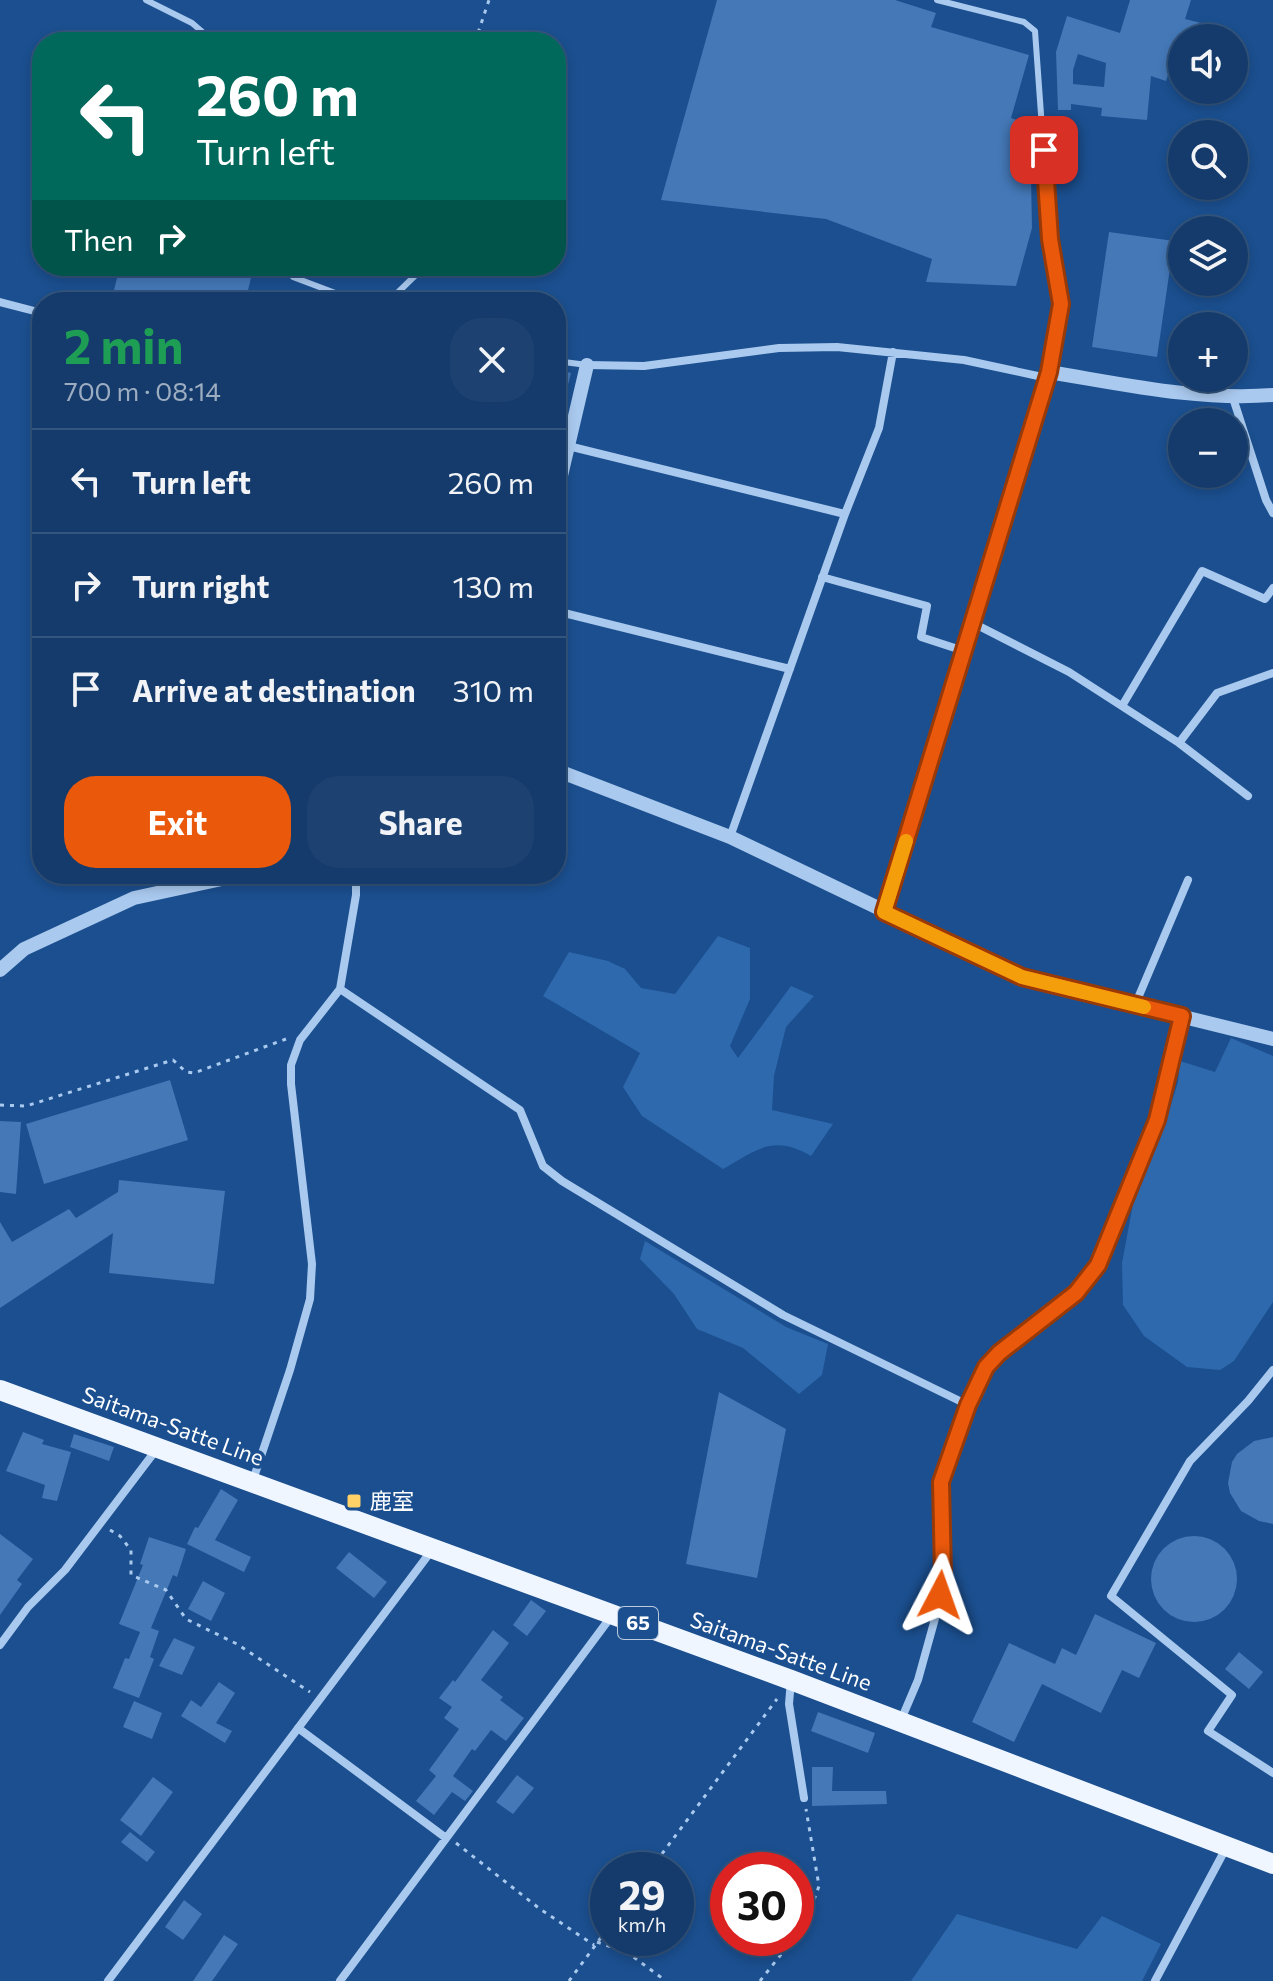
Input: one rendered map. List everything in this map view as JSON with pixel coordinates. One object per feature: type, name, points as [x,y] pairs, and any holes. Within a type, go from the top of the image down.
[{"type":"main road","name":"Saitama-Satte Line","points":[[0,1390],[434,1547],[1227,1846],[1270,1857]]},
{"type":"street","points":[[884,912],[1048,375],[1059,324],[1061,291]]},
{"type":"street","points":[[0,302],[32,310]]},
{"type":"street","points":[[566,431],[587,365],[644,366],[779,348],[837,347],[893,352],[1233,398],[1273,395]]},
{"type":"street","points":[[730,837],[822,577],[879,428],[893,352]]},
{"type":"street","points":[[1233,398],[1273,513]]},
{"type":"street","points":[[566,445],[845,514]]},
{"type":"street","points":[[1122,706],[1202,571],[1265,599],[1273,588]]},
{"type":"street","points":[[822,577],[927,606],[921,637],[964,651]]},
{"type":"street","points":[[566,613],[790,669]]},
{"type":"street","points":[[973,623],[1069,672],[1179,743],[1248,796]]},
{"type":"street","points":[[1179,743],[1217,693],[1273,673]]},
{"type":"street","points":[[566,774],[730,837],[1022,977],[1273,1039]]},
{"type":"street","points":[[1135,1005],[1188,880]]},
{"type":"street","points":[[0,970],[24,949],[121,902],[199,884]]},
{"type":"street","points":[[253,1481],[310,1299],[312,1264],[291,1065],[300,1040],[340,989],[356,884]]},
{"type":"street","points":[[340,989],[520,1110],[543,1166],[562,1181],[783,1315],[968,1405]]},
{"type":"street","points":[[901,1721],[918,1680],[936,1615],[943,1575],[941,1482],[968,1405],[986,1367],[999,1353],[1076,1293],[1098,1265],[1157,1120],[1182,1016]]},
{"type":"street","points":[[1273,1370],[1248,1401],[1190,1461],[1111,1596],[1232,1695],[1208,1731],[1273,1773]]},
{"type":"street","points":[[0,1645],[28,1607],[65,1570],[159,1446]]},
{"type":"street","points":[[108,1981],[434,1547]]},
{"type":"street","points":[[340,1981],[613,1614]]},
{"type":"street","points":[[791,1680],[789,1704],[804,1798]]},
{"type":"street","points":[[298,1728],[446,1837]]},
{"type":"street","points":[[1155,1981],[1227,1846]]},
{"type":"lane","points":[[146,0],[192,23],[202,32]]},
{"type":"lane","points":[[937,0],[1024,22],[1035,31],[1050,239],[1061,291]]},
{"type":"lane","points":[[292,276],[333,292]]},
{"type":"lane","points":[[398,292],[415,276]]},
{"type":"lane","points":[[566,362],[587,365]]},
{"type":"path","points":[[478,32],[489,0]]},
{"type":"path","points":[[0,1105],[26,1106],[173,1060],[186,1072],[194,1073],[293,1036],[300,1040]]},
{"type":"path","points":[[100,1524],[120,1536],[131,1550],[131,1575],[166,1590],[186,1619],[237,1644],[320,1698]]},
{"type":"path","points":[[663,1852],[791,1680]]},
{"type":"path","points":[[804,1798],[813,1852]]},
{"type":"path","points":[[446,1837],[540,1909],[590,1940]]},
{"type":"path","points":[[814,1857],[819,1886],[814,1900]]},
{"type":"path","points":[[569,1981],[590,1952]]},
{"type":"path","points":[[632,1956],[666,1981]]},
{"type":"path","points":[[760,1981],[779,1956]]},
{"type":"shaded area","points":[[718,936],[750,948],[750,999],[730,1046],[738,1058],[791,986],[814,996],[786,1027],[774,1076],[772,1110],[833,1124],[811,1156],[797,1149],[775,1145],[756,1151],[723,1169],[642,1116],[623,1087],[640,1053],[543,996],[569,952],[608,961],[625,969],[641,988],[675,994]]},
{"type":"shaded area","points":[[1231,1038],[1273,1056],[1273,1302],[1234,1361],[1220,1370],[1187,1367],[1144,1336],[1123,1305],[1122,1263],[1133,1204],[1161,1136],[1178,1082],[1180,1061],[1215,1072]]},
{"type":"shaded area","points":[[645,1241],[786,1327],[828,1344],[822,1375],[799,1394],[743,1348],[697,1329],[674,1294],[640,1259]]},
{"type":"shaded area","points":[[957,1914],[1077,1949],[1102,1916],[1161,1944],[1142,1981],[911,1981]]},
{"type":"building","points":[[717,0],[895,0],[936,13],[931,27],[1029,55],[1011,118],[1030,125],[1032,228],[1016,286],[926,282],[932,259],[826,219],[661,200]]},
{"type":"building","points":[[1130,0],[1191,0],[1185,19],[1205,24],[1168,24],[1168,75],[1166,81],[1151,76],[1147,120],[1101,116],[1102,108],[1071,104],[1071,110],[1058,110],[1056,52],[1067,16],[1120,33]],"holes":[[[1078,54],[1106,63],[1104,87],[1073,84]]]},
{"type":"building","points":[[1109,232],[1168,240],[1168,282],[1157,357],[1092,347]]},
{"type":"building","points":[[118,276],[252,276],[248,292],[114,292]]},
{"type":"building","points":[[566,372],[571,373],[566,392]]},
{"type":"building","points":[[170,1080],[188,1140],[44,1184],[26,1124]]},
{"type":"building","points":[[0,1121],[21,1122],[16,1194],[0,1192]]},
{"type":"building","points":[[119,1180],[225,1191],[214,1284],[109,1273],[113,1233],[0,1308],[0,1222],[12,1242],[69,1209],[76,1218],[118,1192]]},
{"type":"building","points":[[719,1392],[786,1429],[757,1578],[686,1564]]},
{"type":"building","points":[[23,1432],[44,1440],[42,1444],[71,1452],[57,1501],[42,1498],[45,1485],[6,1471]]},
{"type":"building","points":[[74,1434],[114,1447],[109,1461],[70,1447]]},
{"type":"building","points":[[1273,1437],[1273,1524],[1259,1521],[1241,1511],[1228,1483],[1232,1462],[1237,1454],[1254,1441]]},
{"type":"building","points":[[221,1489],[238,1500],[215,1540],[251,1557],[244,1572],[187,1544]]},
{"type":"building","points":[[0,1534],[33,1559],[17,1580],[22,1584],[0,1615]]},
{"type":"building","points":[[1186,1536],[1202,1536],[1225,1548],[1234,1562],[1237,1579],[1234,1596],[1225,1610],[1202,1622],[1186,1622],[1170,1615],[1158,1603],[1151,1587],[1151,1571],[1158,1555],[1170,1543]]},
{"type":"building","points":[[149,1537],[186,1549],[177,1577],[173,1575],[151,1628],[159,1631],[150,1657],[154,1659],[139,1698],[113,1688],[140,1632],[119,1624],[143,1565],[140,1564]]},
{"type":"building","points":[[349,1552],[387,1582],[374,1598],[336,1568]]},
{"type":"building","points":[[203,1581],[225,1593],[211,1621],[188,1609]]},
{"type":"building","points":[[531,1600],[546,1611],[527,1636],[513,1625]]},
{"type":"building","points":[[1095,1614],[1156,1643],[1139,1678],[1122,1670],[1101,1713],[1042,1684],[1014,1742],[972,1722],[1009,1643],[1055,1664],[1062,1648],[1076,1655]]},
{"type":"building","points":[[493,1630],[509,1643],[481,1680],[503,1697],[500,1700],[524,1718],[506,1741],[491,1730],[475,1751],[472,1749],[453,1776],[473,1791],[465,1801],[452,1792],[434,1815],[416,1801],[436,1776],[429,1770],[459,1729],[444,1718],[452,1707],[439,1698],[453,1680],[455,1682]]},
{"type":"building","points":[[174,1638],[195,1647],[182,1675],[159,1666]]},
{"type":"building","points":[[1239,1652],[1263,1672],[1249,1689],[1225,1669]]},
{"type":"building","points":[[219,1682],[235,1693],[216,1723],[232,1731],[225,1743],[181,1716],[191,1700],[201,1707]]},
{"type":"building","points":[[134,1701],[162,1713],[152,1739],[123,1727]]},
{"type":"building","points":[[818,1712],[875,1733],[868,1753],[811,1731]]},
{"type":"building","points":[[812,1767],[833,1767],[832,1791],[886,1791],[887,1804],[812,1806]]},
{"type":"building","points":[[517,1775],[534,1788],[513,1814],[496,1802]]},
{"type":"building","points":[[153,1777],[173,1792],[141,1836],[120,1820]]},
{"type":"building","points":[[130,1832],[155,1852],[147,1862],[121,1842]]},
{"type":"building","points":[[184,1900],[202,1914],[183,1940],[165,1927]]},
{"type":"building","points":[[224,1935],[238,1944],[212,1981],[193,1981]]},
{"type":"slow traffic","points":[[906,841],[884,912],[1022,977],[1144,1007]]},
{"type":"place","name":"鹿室","points":[[354,1501]]},
{"type":"route","points":[[940,1595],[943,1575],[941,1482],[968,1405],[986,1367],[999,1353],[1076,1293],[1098,1265],[1157,1120],[1182,1016],[1022,977],[884,912],[1055,345],[1061,291],[1050,239],[1044,150]]}]
